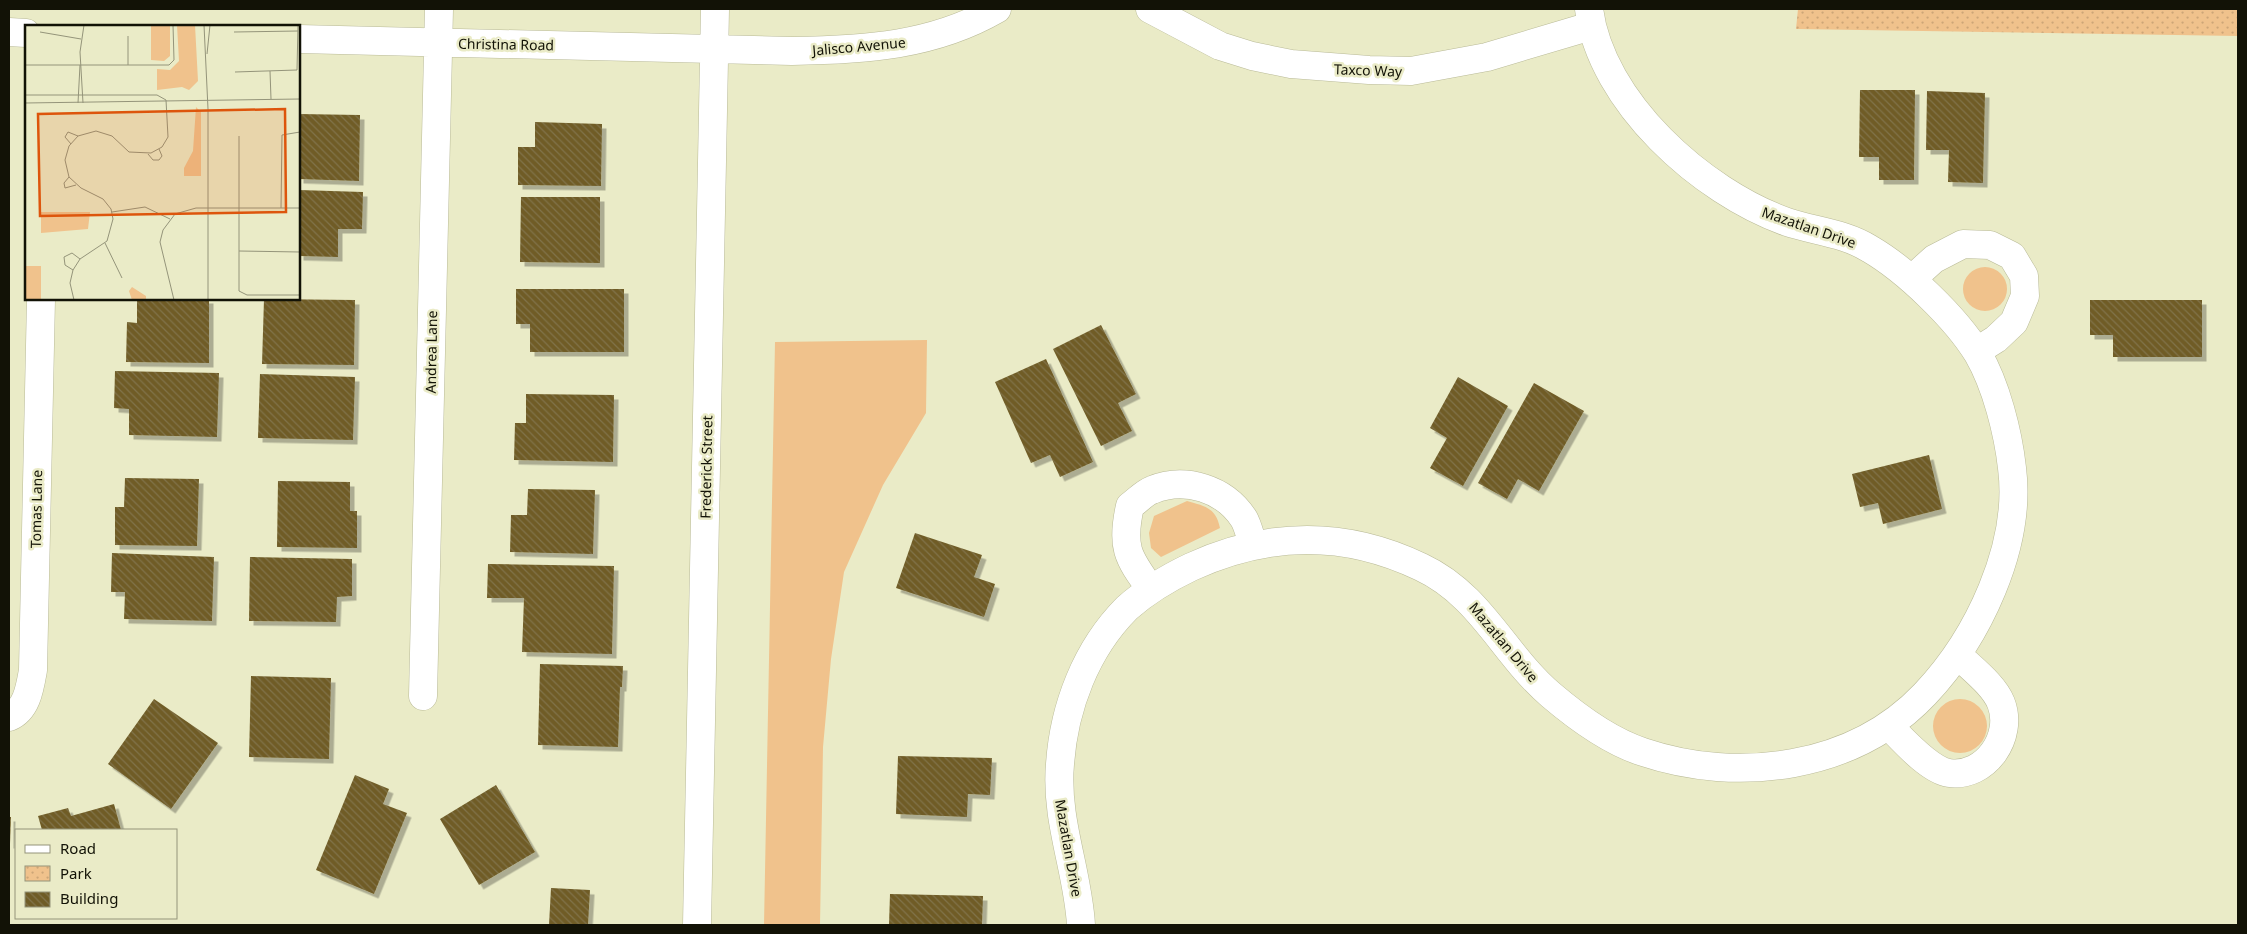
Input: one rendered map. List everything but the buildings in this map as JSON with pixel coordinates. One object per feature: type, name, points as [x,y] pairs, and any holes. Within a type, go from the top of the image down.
[{"type":"street","name":"Andrea Lane","points":[[424,696],[439,9]]},
{"type":"street","name":"Frederick Street","points":[[698,925],[715,9]]},
{"type":"street","name":"Jalisco Avenue","points":[[714,49],[822,50],[876,48],[920,40],[952,30],[997,9]]},
{"type":"street","name":"Taxco Way","points":[[1150,9],[1220,46],[1252,56],[1291,64],[1411,71],[1478,59],[1590,17]]},
{"type":"street","name":"Mazatlan Drive","points":[[1081,925],[1059,801],[1060,764],[1070,702],[1081,674],[1125,610],[1151,589],[1221,554],[1253,544],[1280,540],[1351,544],[1386,553],[1422,567],[1452,585],[1478,608],[1521,664],[1546,691],[1579,718],[1614,740],[1642,752],[1680,762],[1721,767],[1762,768],[1792,764],[1821,757],[1889,726],[1913,707],[1939,679],[1970,638],[1995,581],[2008,537],[2013,505],[2013,470],[2006,434],[1995,394],[1976,351],[1960,329],[1912,280],[1867,246],[1826,231],[1791,223],[1762,211],[1695,169],[1668,147],[1632,106],[1617,84],[1600,53],[1590,17]]},
{"type":"street","points":[[9,32],[25,33]]},
{"type":"street","name":"Christina Road","points":[[300,39],[714,49]]},
{"type":"street","points":[[1912,280],[1934,259],[1963,244],[1990,245],[2012,256],[2024,276],[2025,296],[2014,322],[1996,339],[1976,351]]},
{"type":"street","name":"Tomas Lane","points":[[12,716],[27,699],[33,670],[41,300]]},
{"type":"street","points":[[1151,589],[1136,570],[1127,550],[1125,531],[1130,506],[1151,490],[1173,484],[1192,485],[1212,490],[1228,502],[1244,519],[1253,544]]},
{"type":"street","points":[[1889,726],[1924,759],[1948,773],[1967,772],[1982,765],[1996,749],[2003,733],[2006,717],[2001,702],[1958,655]]},
{"type":"green space","points":[[1798,9],[2238,9],[2238,36],[1796,29]]},
{"type":"green space","points":[[1989,267],[2001,273],[2006,280],[2006,298],[2001,305],[1994,310],[1981,311],[1973,308],[1966,301],[1963,285],[1966,277],[1973,270]]},
{"type":"green space","points":[[927,340],[926,413],[883,485],[844,572],[831,659],[823,747],[820,925],[764,925],[775,342]]},
{"type":"green space","points":[[1187,501],[1213,512],[1220,528],[1161,557],[1151,548],[1149,533],[1154,516]]},
{"type":"green space","points":[[1955,699],[1965,699],[1979,707],[1985,716],[1987,726],[1985,736],[1979,745],[1965,753],[1955,753],[1945,748],[1938,741],[1933,731],[1933,721],[1938,711],[1945,704]]}]
